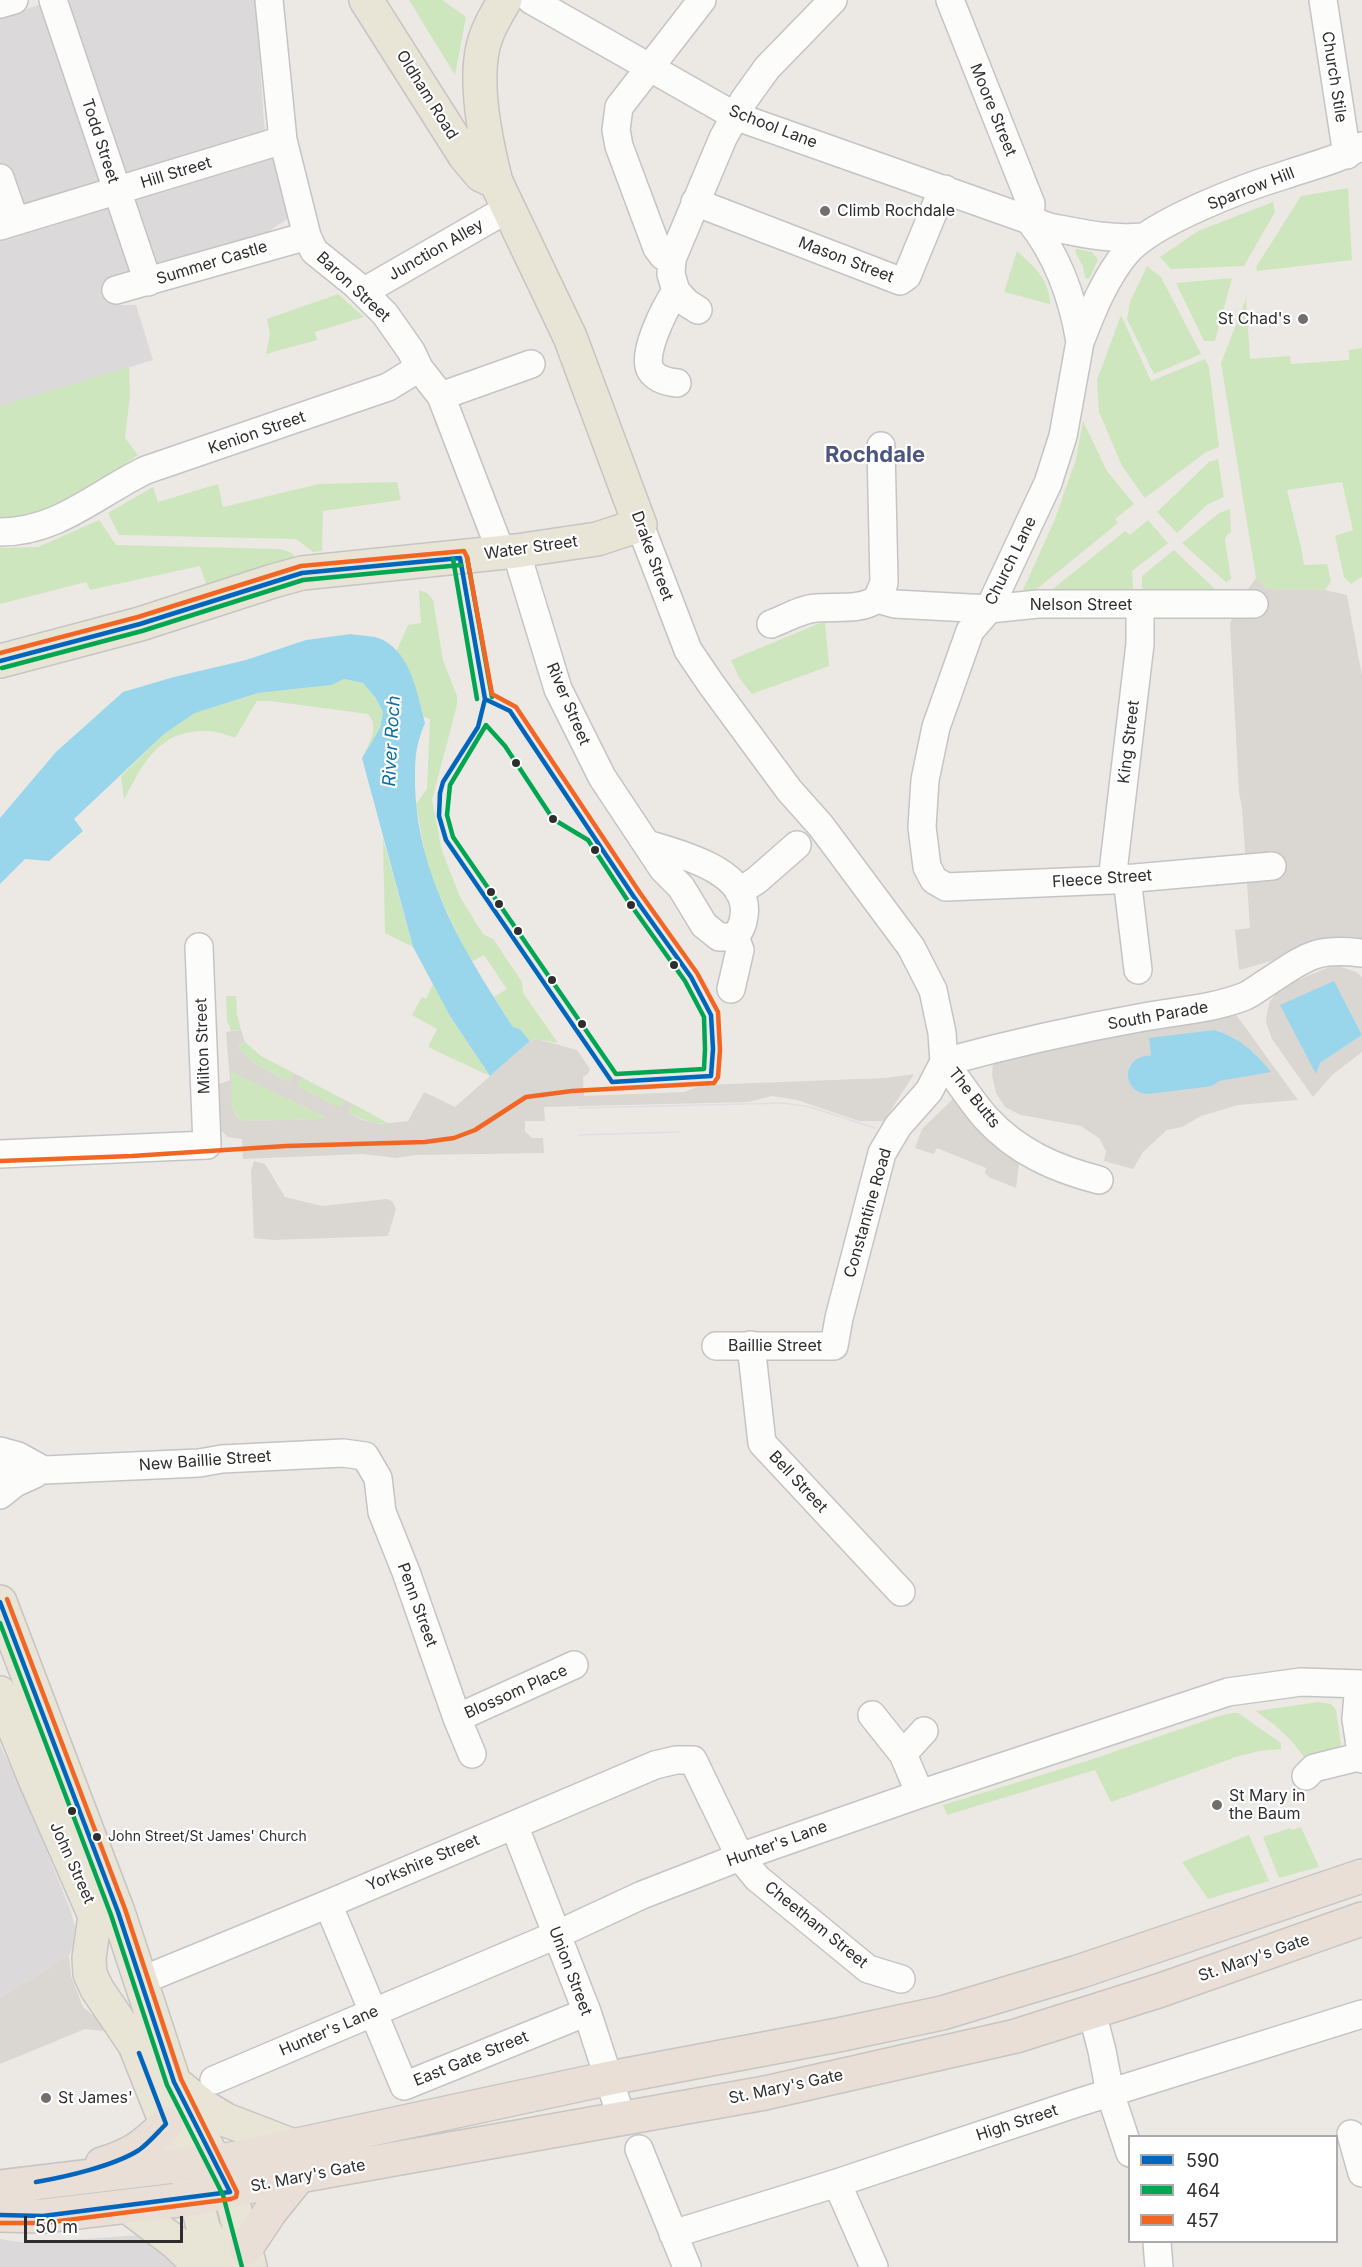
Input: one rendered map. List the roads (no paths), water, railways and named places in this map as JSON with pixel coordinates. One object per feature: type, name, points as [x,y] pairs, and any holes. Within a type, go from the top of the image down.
[{"type":"highway","name":"St. Mary's Gate","points":[[0,2215],[44,2217],[230,2192],[295,2161],[610,2078],[942,2013],[1063,1976],[1362,1876]]},
{"type":"highway","name":"St. Mary's Gate","points":[[39,2182],[215,2161],[295,2161],[622,2119],[765,2093],[1016,2036],[1161,1990],[1362,1919]]},
{"type":"highway","points":[[1063,1976],[1083,1993],[1092,2012]]},
{"type":"highway","points":[[0,2187],[39,2182],[115,2160],[144,2146],[166,2124]]},
{"type":"highway","points":[[241,2261],[270,2212],[295,2161]]},
{"type":"main road","name":"Oldham Road","points":[[366,0],[465,156],[502,195]]},
{"type":"main road","name":"Drake Street","points":[[506,0],[490,26],[483,47],[481,87],[487,141],[502,195],[570,337],[640,525]]},
{"type":"main road","points":[[487,141],[492,86],[497,65],[514,21],[530,0]]},
{"type":"main road","name":"Water Street","points":[[0,661],[140,624],[302,573],[508,552],[597,539],[640,525]]},
{"type":"main road","name":"John Street","points":[[0,1602],[118,1912],[174,2082],[230,2192],[241,2261],[218,2256],[203,2227],[196,2198],[135,2045],[97,1989],[90,1974],[89,1958],[95,1916],[34,1779],[0,1692]]},
{"type":"main road","points":[[174,2082],[203,2106],[295,2161]]},
{"type":"main road","points":[[127,2206],[175,2242],[201,2267]]},
{"type":"street","points":[[0,4],[14,0]]},
{"type":"street","name":"Todd Street","points":[[53,0],[148,282]]},
{"type":"street","name":"Baron Street","points":[[269,0],[283,140],[307,236],[314,252],[363,292],[384,314],[398,332],[419,368],[441,396],[508,552]]},
{"type":"street","name":"School Lane","points":[[530,0],[735,116],[1030,221],[1102,237],[1122,239],[1142,237]]},
{"type":"street","points":[[672,259],[663,256],[657,248],[619,146],[616,130],[619,107],[702,0]]},
{"type":"street","points":[[698,310],[687,303],[676,291],[670,273],[672,259],[695,202],[723,138],[767,68],[833,0]]},
{"type":"street","name":"Moore Street","points":[[950,0],[1030,204],[1030,221]]},
{"type":"street","name":"Church Stile","points":[[1323,0],[1354,150]]},
{"type":"street","name":"Hill Street","points":[[8,223],[283,140]]},
{"type":"street","name":"Sparrow Hill","points":[[1142,237],[1211,203],[1354,150]]},
{"type":"street","points":[[0,178],[8,223]]},
{"type":"street","name":"Mason Street","points":[[695,202],[900,281],[907,276],[945,189]]},
{"type":"street","name":"Junction Alley","points":[[363,292],[502,195]]},
{"type":"street","name":"Church Lane","points":[[1030,221],[1051,252],[1072,303],[1080,342]]},
{"type":"street","name":"Summer Castle","points":[[116,290],[307,236]]},
{"type":"street","name":"Church Lane","points":[[934,880],[927,867],[922,827],[928,759],[936,727],[970,631],[989,609],[1048,483],[1063,436],[1080,342],[1090,316],[1115,269],[1142,237]]},
{"type":"street","points":[[676,291],[664,309],[650,350],[648,364],[652,373],[660,379],[677,383]]},
{"type":"street","points":[[441,396],[531,364]]},
{"type":"street","name":"Kenion Street","points":[[0,532],[18,532],[49,524],[119,483],[147,470],[388,387],[419,368]]},
{"type":"street","points":[[877,599],[884,583],[881,446]]},
{"type":"street","name":"Drake Street","points":[[640,525],[688,650],[789,790],[821,826],[911,946],[933,990],[942,1033],[944,1062]]},
{"type":"street","name":"River Street","points":[[508,552],[558,689],[602,777],[663,869],[681,887],[704,925],[719,936],[735,938]]},
{"type":"street","name":"Nelson Street","points":[[771,624],[813,608],[858,606],[870,604],[877,599],[895,604],[989,609],[1038,604],[1254,604]]},
{"type":"street","name":"King Street","points":[[1138,970],[1120,879],[1140,644],[1140,605]]},
{"type":"street","points":[[647,844],[688,857],[714,870],[733,882],[739,892],[746,907],[740,932],[735,938],[740,950],[731,989]]},
{"type":"street","points":[[739,892],[757,880],[797,845]]},
{"type":"street","name":"Fleece Street","points":[[934,880],[946,887],[1120,879],[1272,866]]},
{"type":"street","name":"Milton Street","points":[[0,1154],[207,1145],[199,947]]},
{"type":"street","name":"South Parade","points":[[944,1062],[1003,1046],[1145,1017],[1212,1007],[1245,996],[1318,952],[1339,950],[1362,952]]},
{"type":"street","name":"Constantine Road","points":[[834,1346],[839,1318],[882,1153],[891,1136],[929,1091],[944,1062]]},
{"type":"street","name":"The Butts","points":[[944,1062],[987,1119],[1034,1157],[1067,1172],[1099,1180]]},
{"type":"street","name":"Bell Street","points":[[751,1345],[762,1443],[901,1593]]},
{"type":"street","name":"Baillie Street","points":[[716,1346],[834,1346]]},
{"type":"street","points":[[0,1451],[18,1456],[45,1470]]},
{"type":"street","name":"New Baillie Street","points":[[0,1472],[45,1470],[201,1472],[222,1459],[343,1453],[365,1456]]},
{"type":"street","name":"Penn Street","points":[[365,1456],[378,1478],[382,1512],[472,1754]]},
{"type":"street","name":"New Baillie Street","points":[[0,1495],[15,1483],[45,1470]]},
{"type":"street","name":"Blossom Place","points":[[457,1718],[574,1665]]},
{"type":"street","name":"Hunter's Lane","points":[[214,2080],[556,1935],[642,1895],[740,1857],[920,1794],[1228,1692],[1301,1682],[1361,1684]]},
{"type":"street","points":[[1306,1776],[1314,1768],[1362,1758],[1356,1719],[1361,1684]]},
{"type":"street","points":[[872,1715],[903,1754],[920,1794]]},
{"type":"street","points":[[903,1754],[924,1731]]},
{"type":"street","name":"Yorkshire Street","points":[[155,1975],[655,1765],[676,1760],[693,1760]]},
{"type":"street","name":"Cheetham Street","points":[[693,1760],[740,1857],[757,1878],[868,1969],[901,1980]]},
{"type":"street","name":"Union Street","points":[[514,1825],[587,2012],[622,2119]]},
{"type":"street","name":"East Gate Street","points":[[328,1904],[404,2086],[587,2012]]},
{"type":"street","points":[[1092,2012],[1110,2093],[1128,2147]]},
{"type":"street","name":"High Street","points":[[673,2234],[1362,2014]]},
{"type":"street","points":[[1351,2134],[1362,2173]]},
{"type":"street","points":[[639,2149],[687,2267]]},
{"type":"street","points":[[837,2183],[874,2267]]},
{"type":"street","points":[[1157,2243],[1159,2267]]},
{"type":"water","points":[[351,634],[383,640],[393,646],[407,665],[425,723],[417,746],[415,785],[424,851],[434,882],[461,942],[478,971],[513,1027],[520,1029],[530,1041],[490,1076],[450,1016],[413,947],[362,758],[380,728],[383,712],[375,697],[363,683],[344,679],[332,685],[258,693],[195,713],[164,734],[74,819],[83,831],[49,861],[25,859],[0,884],[0,818],[56,752],[123,692],[246,660],[306,640]]},
{"type":"water","points":[[1334,981],[1362,1035],[1320,1063],[1316,1074],[1280,1005]]},
{"type":"water","points":[[1214,1030],[1246,1046],[1271,1072],[1156,1092],[1149,1038]]},
{"type":"waterway","name":"River Roch","points":[[1147,1075],[1205,1068]]},
{"type":"tram line","points":[[578,1108],[784,1103],[810,1107],[875,1128]]},
{"type":"tram line","points":[[579,1135],[679,1132]]},
{"type":"place","name":"Climb Rochdale","points":[[825,211]]},
{"type":"place","name":"St Chad's","points":[[1303,319]]},
{"type":"place","name":"St Mary in the Baum","points":[[1217,1805]]},
{"type":"place","name":"John Street/St James' Church","points":[[97,1837]]},
{"type":"place","name":"St James'","points":[[46,2098]]},
{"type":"district","name":"Rochdale","points":[[875,455]]}]
